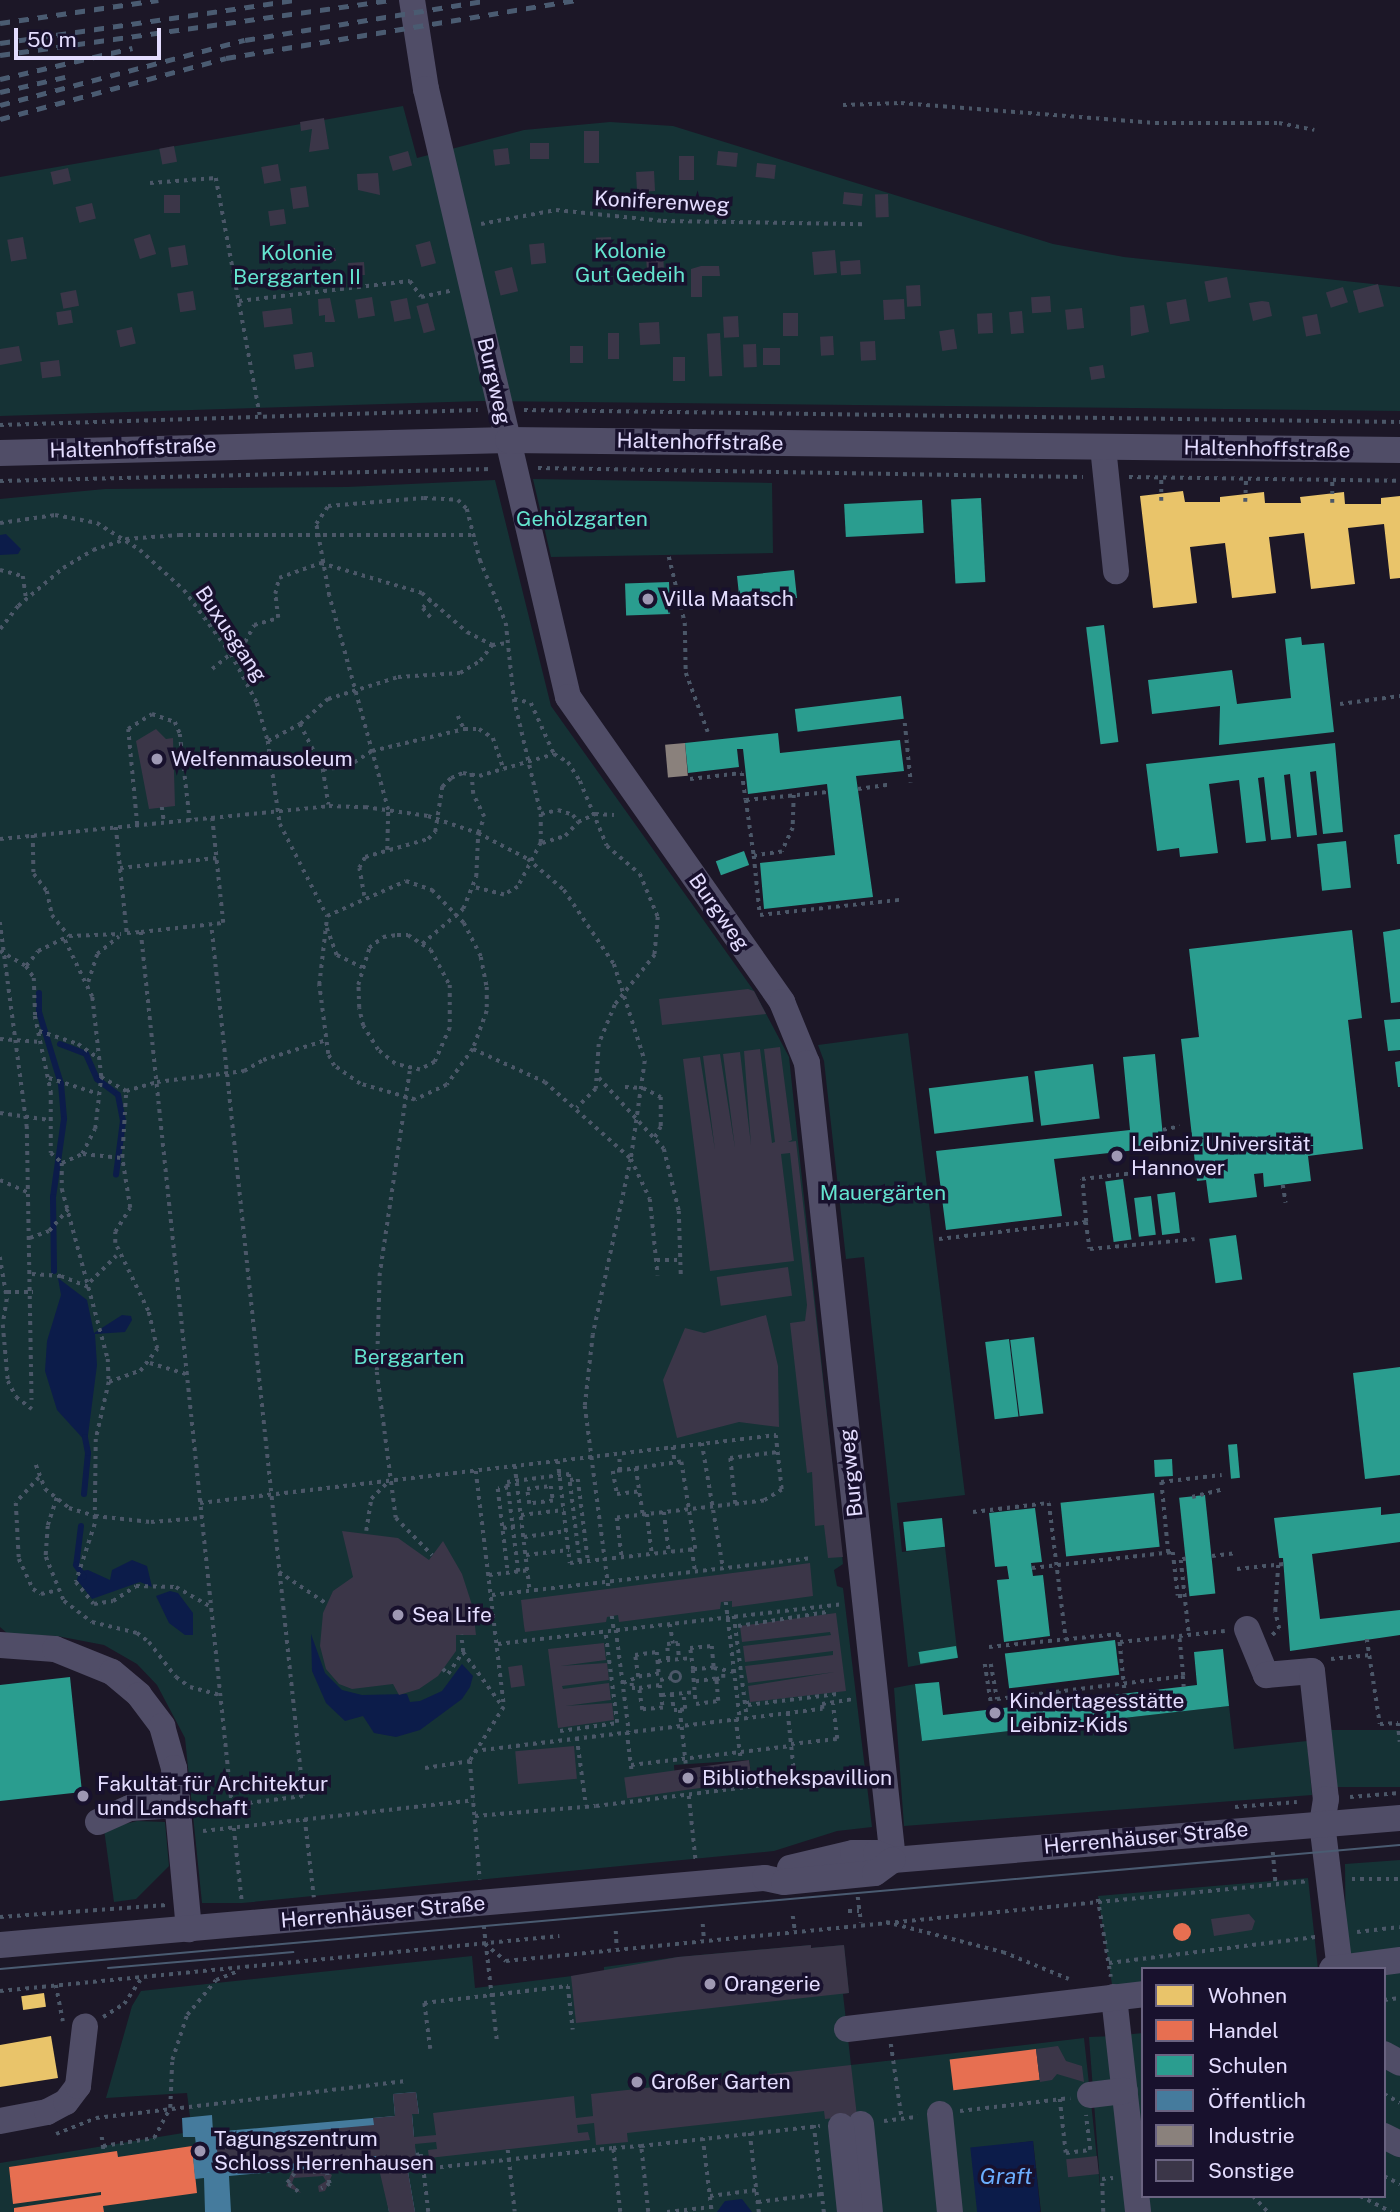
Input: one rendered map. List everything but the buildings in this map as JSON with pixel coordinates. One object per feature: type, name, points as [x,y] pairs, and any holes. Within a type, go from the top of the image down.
[{"type":"street","name":"Burgweg","points":[[412,0],[426,89],[458,229],[512,411],[508,440],[525,468],[568,697],[782,1002],[807,1063],[893,1860]]},
{"type":"street","name":"Haltenhoffstraße","points":[[0,453],[508,440],[1400,450]]},
{"type":"street","points":[[1103,447],[1104,477],[1116,571]]},
{"type":"street","points":[[1247,1629],[1266,1675],[1312,1671],[1326,1799],[1322,1823],[1340,1967]]},
{"type":"street","points":[[0,1645],[55,1649],[112,1671],[139,1695],[162,1726],[178,1805],[188,1917]]},
{"type":"street","points":[[98,1822],[130,1808],[178,1805]]},
{"type":"street","name":"Herrenhäuser Straße","points":[[0,1945],[188,1917],[482,1903],[765,1878],[853,1853],[876,1853],[893,1860],[1400,1818]]},
{"type":"street","points":[[1348,1967],[1400,1960]]},
{"type":"street","points":[[847,2029],[1141,1994]]},
{"type":"street","points":[[1114,1997],[1141,2011]]},
{"type":"street","points":[[1114,1997],[1138,2212]]},
{"type":"street","points":[[0,2121],[47,2112],[65,2102],[78,2087],[85,2026]]},
{"type":"street","points":[[1087,2096],[1124,2083]]},
{"type":"street","points":[[940,2114],[950,2212]]},
{"type":"street","points":[[850,2212],[851,2125]]},
{"type":"street","points":[[851,2125],[870,2212]]},
{"type":"path","points":[[843,105],[901,103],[1155,123],[1279,123],[1314,130]]},
{"type":"path","points":[[150,183],[216,178],[260,415]]},
{"type":"path","name":"Koniferenweg","points":[[458,229],[556,210],[663,221],[866,224]]},
{"type":"path","points":[[239,301],[410,281],[421,298],[457,289]]},
{"type":"path","points":[[0,425],[454,408],[512,411],[1400,422]]},
{"type":"path","points":[[0,481],[525,468],[1400,481]]},
{"type":"path","points":[[1161,478],[1161,502]]},
{"type":"path","points":[[1245,502],[1246,479]]},
{"type":"path","points":[[1332,480],[1332,503]]},
{"type":"path","points":[[387,850],[388,810],[321,563],[316,524],[328,506],[424,498],[458,500],[467,509],[473,535],[506,623],[514,699],[541,814],[541,843],[534,863],[517,887],[504,894],[473,887]]},
{"type":"path","name":"Buxusgang","points":[[0,523],[55,515],[97,523],[125,539],[184,590],[231,654],[257,703],[268,741],[277,811],[290,849],[327,915]]},
{"type":"path","points":[[0,629],[26,599],[93,550],[125,539],[473,535]]},
{"type":"path","points":[[669,557],[685,623],[686,673],[708,732]]},
{"type":"path","points":[[212,669],[245,642],[254,625],[278,618],[275,594],[279,578],[321,563],[406,588],[431,600],[454,623],[492,645],[508,643]]},
{"type":"path","points":[[0,570],[23,576],[26,599]]},
{"type":"path","points":[[431,600],[423,608],[432,619]]},
{"type":"path","points":[[268,741],[300,724],[328,699],[416,673],[460,673],[480,661],[492,645]]},
{"type":"path","points":[[1340,704],[1400,696]]},
{"type":"path","points":[[514,699],[531,704],[554,754],[568,762],[595,814],[607,846],[644,881],[659,917],[655,955],[625,992],[598,1044],[599,1078],[593,1095],[577,1108]]},
{"type":"path","points":[[137,825],[128,729],[152,714],[174,722],[180,734],[190,820]]},
{"type":"path","points":[[458,716],[464,729]]},
{"type":"path","points":[[905,723],[911,783]]},
{"type":"path","points":[[300,724],[323,769],[329,806]]},
{"type":"path","points":[[323,769],[347,767],[372,751],[464,729],[480,729],[493,738],[504,770]]},
{"type":"path","points":[[364,896],[359,868],[365,858],[428,839],[437,820],[442,787],[463,773],[479,776],[554,754]]},
{"type":"path","points":[[690,779],[743,773],[760,915],[899,900]]},
{"type":"path","points":[[422,944],[457,915],[473,887],[478,833],[484,817],[473,794],[471,774]]},
{"type":"path","points":[[858,789],[888,785]]},
{"type":"path","points":[[746,800],[828,792]]},
{"type":"path","points":[[754,856],[782,852],[793,828],[794,795]]},
{"type":"path","points":[[0,838],[329,806],[388,810],[437,820],[478,833],[534,863],[564,890],[591,924],[625,992],[644,1051],[643,1088],[631,1159],[587,1373],[585,1406],[609,1590]]},
{"type":"path","points":[[162,807],[163,822]]},
{"type":"path","points":[[541,814],[558,810],[573,815],[578,822]]},
{"type":"path","points":[[541,843],[565,836],[578,822],[595,814],[614,815]]},
{"type":"path","points":[[26,966],[38,951],[69,936],[121,934],[223,923],[212,817]]},
{"type":"path","points":[[116,827],[127,933]]},
{"type":"path","points":[[33,835],[34,874],[47,891],[52,915],[69,936]]},
{"type":"path","points":[[120,868],[216,858]]},
{"type":"path","points":[[406,881],[419,883],[457,915],[477,944],[487,987],[487,1011],[473,1049],[447,1085],[430,1097],[406,1098],[346,1077],[334,1066],[318,985],[319,951],[327,929],[327,915],[364,896],[406,881]]},
{"type":"path","points":[[0,922],[26,1117],[33,1292],[32,1400]]},
{"type":"path","points":[[141,932],[232,1805],[303,1796],[211,925]]},
{"type":"path","points":[[327,929],[337,956],[362,967]]},
{"type":"path","points":[[88,984],[97,954],[121,934]]},
{"type":"path","points":[[408,935],[422,944],[431,950],[450,985],[452,1014],[435,1062],[410,1071],[395,1064],[369,1039],[359,1008],[362,967],[369,948],[383,937],[408,935]]},
{"type":"path","points":[[64,939],[88,984],[97,1033],[95,1056],[101,1080],[98,1120],[82,1154]]},
{"type":"path","points":[[2,951],[26,966],[34,978],[43,1032],[41,1042],[48,1079],[54,1155],[60,1161],[68,1209],[104,1333],[109,1382],[96,1439],[95,1516],[76,1582],[94,1604],[113,1601],[135,1586],[176,1587],[211,1608]]},
{"type":"path","points":[[43,1032],[95,1056]]},
{"type":"path","points":[[0,1039],[41,1042]]},
{"type":"path","points":[[101,1080],[126,1091],[157,1082],[227,1074],[327,1040]]},
{"type":"path","points":[[473,1049],[545,1082],[631,1159],[650,1199],[658,1276]]},
{"type":"path","points":[[410,1071],[377,1313],[379,1397],[391,1501],[402,1529],[432,1555]]},
{"type":"path","points":[[599,1078],[664,1149],[680,1211],[681,1276]]},
{"type":"path","points":[[48,1079],[61,1080],[99,1094]]},
{"type":"path","points":[[625,1087],[643,1088],[663,1102],[655,1138]]},
{"type":"path","points":[[91,1285],[116,1254],[115,1232],[131,1208],[122,1158],[126,1091]]},
{"type":"path","points":[[0,1113],[50,1120]]},
{"type":"path","points":[[1163,1130],[1180,1126]]},
{"type":"path","points":[[60,1161],[82,1154],[122,1158]]},
{"type":"path","points":[[1186,1167],[1082,1179],[1086,1222],[1090,1249],[1195,1239]]},
{"type":"path","points":[[0,1180],[29,1193]]},
{"type":"path","points":[[1283,1185],[1286,1203]]},
{"type":"path","points":[[30,1238],[49,1231],[68,1209]]},
{"type":"path","points":[[939,1239],[1086,1222]]},
{"type":"path","points":[[109,1382],[150,1363],[157,1349],[148,1311],[127,1264],[116,1254]]},
{"type":"path","points":[[0,1257],[6,1292],[8,1381],[16,1397],[32,1409]]},
{"type":"path","points":[[657,1260],[681,1260]]},
{"type":"path","points":[[32,1274],[61,1276],[91,1285]]},
{"type":"path","points":[[6,1292],[33,1292]]},
{"type":"path","points":[[150,1363],[186,1374]]},
{"type":"path","points":[[200,1503],[776,1435],[782,1490],[764,1501],[617,1518],[622,1557]]},
{"type":"path","points":[[702,1443],[710,1506],[715,1507]]},
{"type":"path","points":[[673,1447],[675,1463]]},
{"type":"path","points":[[735,1504],[730,1458],[778,1452]]},
{"type":"path","points":[[619,1454],[620,1471]]},
{"type":"path","points":[[558,1461],[570,1563],[692,1549]]},
{"type":"path","points":[[640,1491],[617,1494],[614,1471],[681,1462],[695,1571]]},
{"type":"path","points":[[36,1465],[39,1478],[69,1508],[95,1516],[151,1522],[202,1518]]},
{"type":"path","points":[[515,1466],[530,1591]]},
{"type":"path","points":[[636,1468],[652,1554]]},
{"type":"path","points":[[477,1471],[504,1707],[470,1761],[485,1944],[497,2040]]},
{"type":"path","points":[[519,1572],[507,1482],[569,1474],[580,1562]]},
{"type":"path","points":[[1168,1553],[1161,1482],[1222,1475]]},
{"type":"path","points":[[39,1478],[16,1503],[19,1559],[33,1589],[41,1594],[58,1590]]},
{"type":"path","points":[[538,1478],[539,1488]]},
{"type":"path","points":[[570,1480],[578,1479],[588,1561]]},
{"type":"path","points":[[366,1531],[371,1499],[390,1481]]},
{"type":"path","points":[[551,1486],[552,1501],[541,1503],[529,1504],[527,1489],[551,1486]]},
{"type":"path","points":[[508,1488],[498,1489],[508,1573]]},
{"type":"path","points":[[1192,1497],[1224,1489]]},
{"type":"path","points":[[57,1498],[48,1526],[46,1558],[64,1601],[92,1622],[137,1633],[149,1642],[176,1677],[190,1687],[220,1695]]},
{"type":"path","points":[[541,1503],[542,1512]]},
{"type":"path","points":[[973,1511],[1049,1503],[1066,1640]]},
{"type":"path","points":[[715,1507],[723,1567]]},
{"type":"path","points":[[521,1515],[564,1510]]},
{"type":"path","points":[[664,1513],[669,1552]]},
{"type":"path","points":[[503,1528],[522,1525]]},
{"type":"path","points":[[524,1537],[567,1531]]},
{"type":"path","points":[[526,1555],[569,1550]]},
{"type":"path","points":[[1032,1568],[1173,1552],[1178,1596],[1185,1596]]},
{"type":"path","points":[[1212,1556],[1235,1553]]},
{"type":"path","points":[[492,1595],[810,1558]]},
{"type":"path","points":[[1186,1559],[1181,1560],[1189,1635]]},
{"type":"path","points":[[1237,1569],[1281,1564],[1275,1611],[1279,1629],[1269,1644]]},
{"type":"path","points":[[489,1575],[528,1570]]},
{"type":"path","points":[[279,1572],[327,1604]]},
{"type":"path","points":[[726,1602],[741,1760]]},
{"type":"path","points":[[498,1644],[842,1603],[844,1617]]},
{"type":"path","points":[[747,1718],[737,1623],[827,1612]]},
{"type":"path","points":[[612,1616],[623,1683],[632,1773]]},
{"type":"path","points":[[734,1616],[738,1628]]},
{"type":"path","points":[[670,1623],[673,1644]]},
{"type":"path","points":[[1120,1642],[1247,1629]]},
{"type":"path","points":[[560,1731],[617,1723],[605,1631]]},
{"type":"path","points":[[989,1647],[1119,1634],[1125,1694]]},
{"type":"path","points":[[461,1635],[465,1654],[504,1707]]},
{"type":"path","points":[[1179,1636],[1184,1687]]},
{"type":"path","points":[[1367,1639],[1380,1724],[1398,1723],[1400,1742]]},
{"type":"path","points":[[668,1660],[667,1644],[678,1643],[676,1671],[671,1678]]},
{"type":"path","points":[[714,1668],[712,1646],[690,1648],[696,1704],[718,1701],[716,1679]]},
{"type":"path","points":[[638,1677],[635,1655],[657,1652],[663,1708],[642,1710],[639,1688]]},
{"type":"path","points":[[443,1669],[448,1674],[465,1654]]},
{"type":"path","points":[[1312,1671],[1328,1659],[1370,1654]]},
{"type":"path","points":[[658,1661],[691,1657]]},
{"type":"path","points":[[985,1664],[992,1709]]},
{"type":"path","points":[[991,1664],[997,1699],[1183,1676]]},
{"type":"path","points":[[677,1682],[681,1677],[723,1678],[722,1667],[693,1676]]},
{"type":"path","points":[[676,1671],[681,1677]]},
{"type":"path","points":[[723,1673],[734,1672]]},
{"type":"path","points":[[660,1680],[631,1677],[632,1688],[671,1678],[677,1682],[685,1709],[674,1710],[672,1694]]},
{"type":"path","points":[[623,1683],[632,1683]]},
{"type":"path","points":[[474,1751],[822,1709],[822,1704],[853,1700],[852,1686]]},
{"type":"path","points":[[1059,1691],[1059,1701]]},
{"type":"path","points":[[662,1695],[695,1692]]},
{"type":"path","points":[[747,1701],[748,1705],[837,1694]]},
{"type":"path","points":[[631,1765],[686,1761],[837,1739],[833,1703]]},
{"type":"path","points":[[680,1710],[686,1761]]},
{"type":"path","points":[[788,1713],[796,1781]]},
{"type":"path","points":[[577,1738],[586,1805]]},
{"type":"path","points":[[425,1768],[470,1761]]},
{"type":"path","points":[[475,1816],[689,1796],[883,1771]]},
{"type":"path","points":[[689,1796],[697,1865]]},
{"type":"path","points":[[194,1832],[473,1800]]},
{"type":"path","points":[[305,1819],[313,1894]]},
{"type":"path","points":[[234,1828],[242,1903]]},
{"type":"path","points":[[485,1944],[506,1961],[1098,1899],[1328,1879],[1400,1879]]},
{"type":"path","points":[[1098,1899],[1114,1997]]},
{"type":"path","points":[[0,1917],[139,1903],[188,1917]]},
{"type":"path","points":[[848,1911],[859,1911]]},
{"type":"path","points":[[793,1916],[795,1930]]},
{"type":"path","points":[[881,1920],[1003,1952],[1077,1982]]},
{"type":"path","points":[[703,1924],[704,1940]]},
{"type":"path","points":[[1109,1963],[1400,1927]]},
{"type":"path","points":[[616,1931],[617,1949]]},
{"type":"path","points":[[0,1991],[559,1936]]},
{"type":"path","points":[[103,2146],[155,2138],[170,2108],[172,2060],[187,2015],[216,1980],[243,1968]]},
{"type":"path","points":[[56,1984],[61,2021],[85,2026],[124,2004],[142,1977]]},
{"type":"path","points":[[430,2049],[424,2003],[568,1986],[573,2030]]},
{"type":"path","points":[[888,2024],[902,2119]]},
{"type":"path","points":[[96,2118],[408,2081]]},
{"type":"path","points":[[851,2125],[1060,2099],[1087,2096],[1090,2150],[1066,2153],[1060,2099]]},
{"type":"path","points":[[423,2169],[814,2125],[824,2212]]},
{"type":"path","points":[[750,2133],[759,2212]]},
{"type":"path","points":[[102,2137],[104,2153]]},
{"type":"path","points":[[667,2212],[712,2209],[704,2138]]},
{"type":"path","points":[[640,2146],[648,2212]]},
{"type":"path","points":[[613,2148],[620,2212]]},
{"type":"path","points":[[508,2151],[516,2212]]},
{"type":"path","points":[[416,2155],[421,2154],[428,2212]]},
{"type":"path","points":[[298,2192],[289,2188],[288,2178],[308,2170],[323,2170],[330,2175],[330,2184],[321,2189]]},
{"type":"path","points":[[1102,2179],[1103,2212]]},
{"type":"path","points":[[710,2196],[757,2190]]},
{"type":"path","points":[[758,2202],[822,2194]]},
{"type":"path","points":[[1255,2198],[1268,2212]]},
{"type":"path","points":[[1364,2198],[1391,2212]]},
{"type":"green space","points":[[403,106],[417,158],[524,130],[610,122],[673,126],[1053,244],[1124,257],[1400,287],[1400,411],[481,401],[0,416],[0,177]]},
{"type":"green space","name":"Gehölzgarten","points":[[533,479],[772,483],[773,553],[551,557]]},
{"type":"green space","name":"Berggarten","points":[[495,480],[551,706],[754,991],[789,1057],[843,1564],[834,1570],[837,1586],[843,1588],[872,1827],[837,1831],[774,1851],[242,1903],[202,1903],[185,1738],[157,1685],[137,1664],[104,1645],[57,1636],[8,1634],[0,1627],[0,499],[105,489],[347,487]],"holes":[[[749,1760],[752,1780],[676,1791],[674,1765]]]},
{"type":"green space","name":"Mauergärten","points":[[908,1033],[965,1495],[897,1503],[902,1552],[945,1547],[958,1658],[908,1667],[864,1257],[846,1259],[824,1061],[818,1045]]},
{"type":"green space","points":[[915,1684],[922,1741],[1229,1706],[1234,1749],[1307,1741],[1312,1795],[904,1826],[894,1688]]},
{"type":"green space","points":[[1331,1730],[1400,1730],[1400,1787],[1331,1787]]},
{"type":"green space","points":[[137,1821],[165,1822],[169,1866],[136,1899],[114,1902],[104,1829]]},
{"type":"green space","points":[[1400,1860],[1400,2212],[1143,2212],[1141,2198],[1386,2198],[1386,1967],[1346,1967],[1345,1864]]},
{"type":"green space","points":[[1308,1878],[1318,1967],[1141,1967],[1141,1994],[1114,1997],[1098,1896]]},
{"type":"green space","name":"Großer Garten","points":[[811,1945],[811,1948],[844,1945],[849,1993],[843,1994],[851,2065],[1084,2038],[1101,2195],[1089,2037],[1115,2036],[1135,2212],[1041,2212],[1033,2141],[971,2149],[978,2212],[0,2212],[0,2163],[183,2133],[182,2118],[190,2117],[187,2093],[106,2098],[132,2006],[141,1991],[472,1956],[475,1988],[604,1972],[604,1967],[678,1957]]},
{"type":"green space","points":[[1141,2033],[1141,2194],[1123,2035]]},
{"type":"water","points":[[6,534],[21,549],[18,554],[0,555],[0,535]]},
{"type":"water","points":[[58,1278],[87,1300],[94,1333],[122,1315],[131,1316],[132,1320],[125,1332],[95,1334],[97,1365],[87,1443],[57,1410],[45,1371],[47,1341],[61,1295]]},
{"type":"water","points":[[132,1560],[147,1566],[152,1587],[140,1582],[92,1599],[77,1580],[79,1571],[88,1570],[110,1580],[112,1570]]},
{"type":"water","points":[[170,1591],[178,1593],[193,1613],[193,1635],[185,1635],[169,1623],[156,1596]]},
{"type":"water","points":[[311,1634],[325,1673],[342,1690],[362,1695],[407,1694],[410,1702],[420,1701],[442,1691],[462,1664],[473,1676],[470,1687],[462,1699],[420,1730],[396,1737],[374,1733],[363,1716],[345,1721],[326,1703],[312,1671]]},
{"type":"water","name":"Graft","points":[[1033,2141],[1040,2212],[977,2212],[970,2148]]},
{"type":"water","points":[[742,2199],[752,2212],[717,2212],[725,2201]]},
{"type":"waterway","points":[[39,993],[39,1012],[61,1084],[64,1119],[53,1197],[54,1271]]},
{"type":"waterway","points":[[60,1044],[86,1054],[97,1079],[118,1095],[123,1121],[116,1175]]},
{"type":"waterway","points":[[84,1494],[88,1453],[85,1437]]},
{"type":"waterway","points":[[81,1526],[76,1565],[84,1577]]},
{"type":"tram line","points":[[0,1969],[1400,1845]]},
{"type":"tram line","points":[[108,1968],[293,1952]]},
{"type":"railway","points":[[0,23],[158,0]]},
{"type":"railway","points":[[0,43],[294,0]]},
{"type":"railway","points":[[0,55],[392,0]]},
{"type":"railway","points":[[0,105],[245,40],[488,0]]},
{"type":"railway","points":[[0,119],[226,58],[576,0]]},
{"type":"railway","points":[[0,79],[132,48]]},
{"type":"railway","points":[[0,92],[65,77]]},
{"type":"place","name":"Villa Maatsch","points":[[648,599]]},
{"type":"place","name":"Welfenmausoleum","points":[[157,759]]},
{"type":"place","name":"Leibniz Universität Hannover","points":[[1117,1156]]},
{"type":"place","name":"Sea Life","points":[[398,1615]]},
{"type":"place","name":"Kindertagesstätte Leibniz-Kids","points":[[995,1713]]},
{"type":"place","name":"Bibliothekspavillion","points":[[688,1778]]},
{"type":"place","name":"Fakultät für Architektur und Landschaft","points":[[83,1796]]},
{"type":"place","name":"Orangerie","points":[[710,1984]]},
{"type":"place","name":"Großer Garten","points":[[637,2082]]},
{"type":"place","name":"Tagungszentrum Schloss Herrenhausen","points":[[200,2151]]},
{"type":"park label","name":"Kolonie Gut Gedeih","points":[[630,263]]},
{"type":"park label","name":"Kolonie Berggarten II","points":[[297,265]]}]
